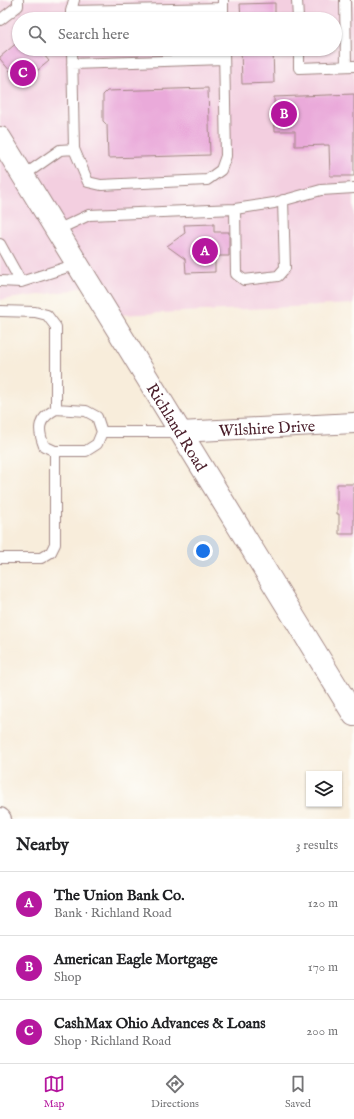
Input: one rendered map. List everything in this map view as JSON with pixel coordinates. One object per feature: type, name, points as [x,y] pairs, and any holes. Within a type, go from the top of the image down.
[{"type":"main road","name":"Richland Road","points":[[0,138],[354,715]]},
{"type":"street","name":"Wilshire Drive","points":[[180,432],[354,424]]},
{"type":"lane","points":[[0,20],[18,6],[18,0]]},
{"type":"lane","points":[[66,0],[70,12]]},
{"type":"lane","points":[[72,12],[74,0]]},
{"type":"lane","points":[[297,0],[298,12]]},
{"type":"lane","points":[[299,56],[299,68],[350,66],[345,0]]},
{"type":"lane","points":[[112,12],[223,4]]},
{"type":"lane","points":[[72,56],[74,149],[88,182],[101,185],[207,180],[220,170],[226,156],[224,56]]},
{"type":"lane","points":[[72,64],[194,56]]},
{"type":"lane","points":[[22,176],[60,150],[74,149]]},
{"type":"lane","points":[[57,230],[89,215],[235,209],[283,200],[321,190],[354,188]]},
{"type":"lane","points":[[235,209],[236,274],[244,280],[278,276],[285,268],[283,200]]},
{"type":"lane","points":[[0,244],[21,282]]},
{"type":"lane","points":[[0,281],[21,282],[77,264]]},
{"type":"lane","points":[[0,311],[35,312],[47,315],[56,327],[56,409]]},
{"type":"lane","points":[[56,409],[86,411],[97,417],[102,432],[97,444],[86,451],[55,451],[44,446],[40,435],[41,422],[46,415],[56,409]]},
{"type":"lane","points":[[102,432],[180,432]]},
{"type":"lane","points":[[0,558],[41,558],[51,552],[54,544],[55,451]]},
{"type":"shaded area","points":[[0,0],[354,0],[354,304],[119,315],[98,282],[69,291],[0,300]]},
{"type":"building","points":[[275,3],[275,12],[241,12],[240,4]]},
{"type":"building","points":[[12,47],[12,56],[45,56],[49,61],[21,84],[0,59],[0,57]]},
{"type":"building","points":[[241,56],[273,56],[274,83],[242,84]]},
{"type":"building","points":[[208,88],[210,155],[108,158],[107,125],[103,121],[103,95],[107,91]]},
{"type":"building","points":[[354,94],[354,176],[330,176],[329,145],[295,146],[295,131],[275,131],[274,97]]},
{"type":"building","points":[[214,224],[214,232],[229,232],[229,256],[215,256],[215,272],[186,273],[185,259],[167,246],[185,233],[184,225]]},
{"type":"building","points":[[337,484],[354,484],[354,534],[339,534]]},
{"type":"place","name":"CashMax Ohio Advances & Loans","points":[[23,73]]},
{"type":"place","name":"American Eagle Mortgage","points":[[284,114]]},
{"type":"place","name":"The Union Bank Co.","points":[[205,251]]}]
